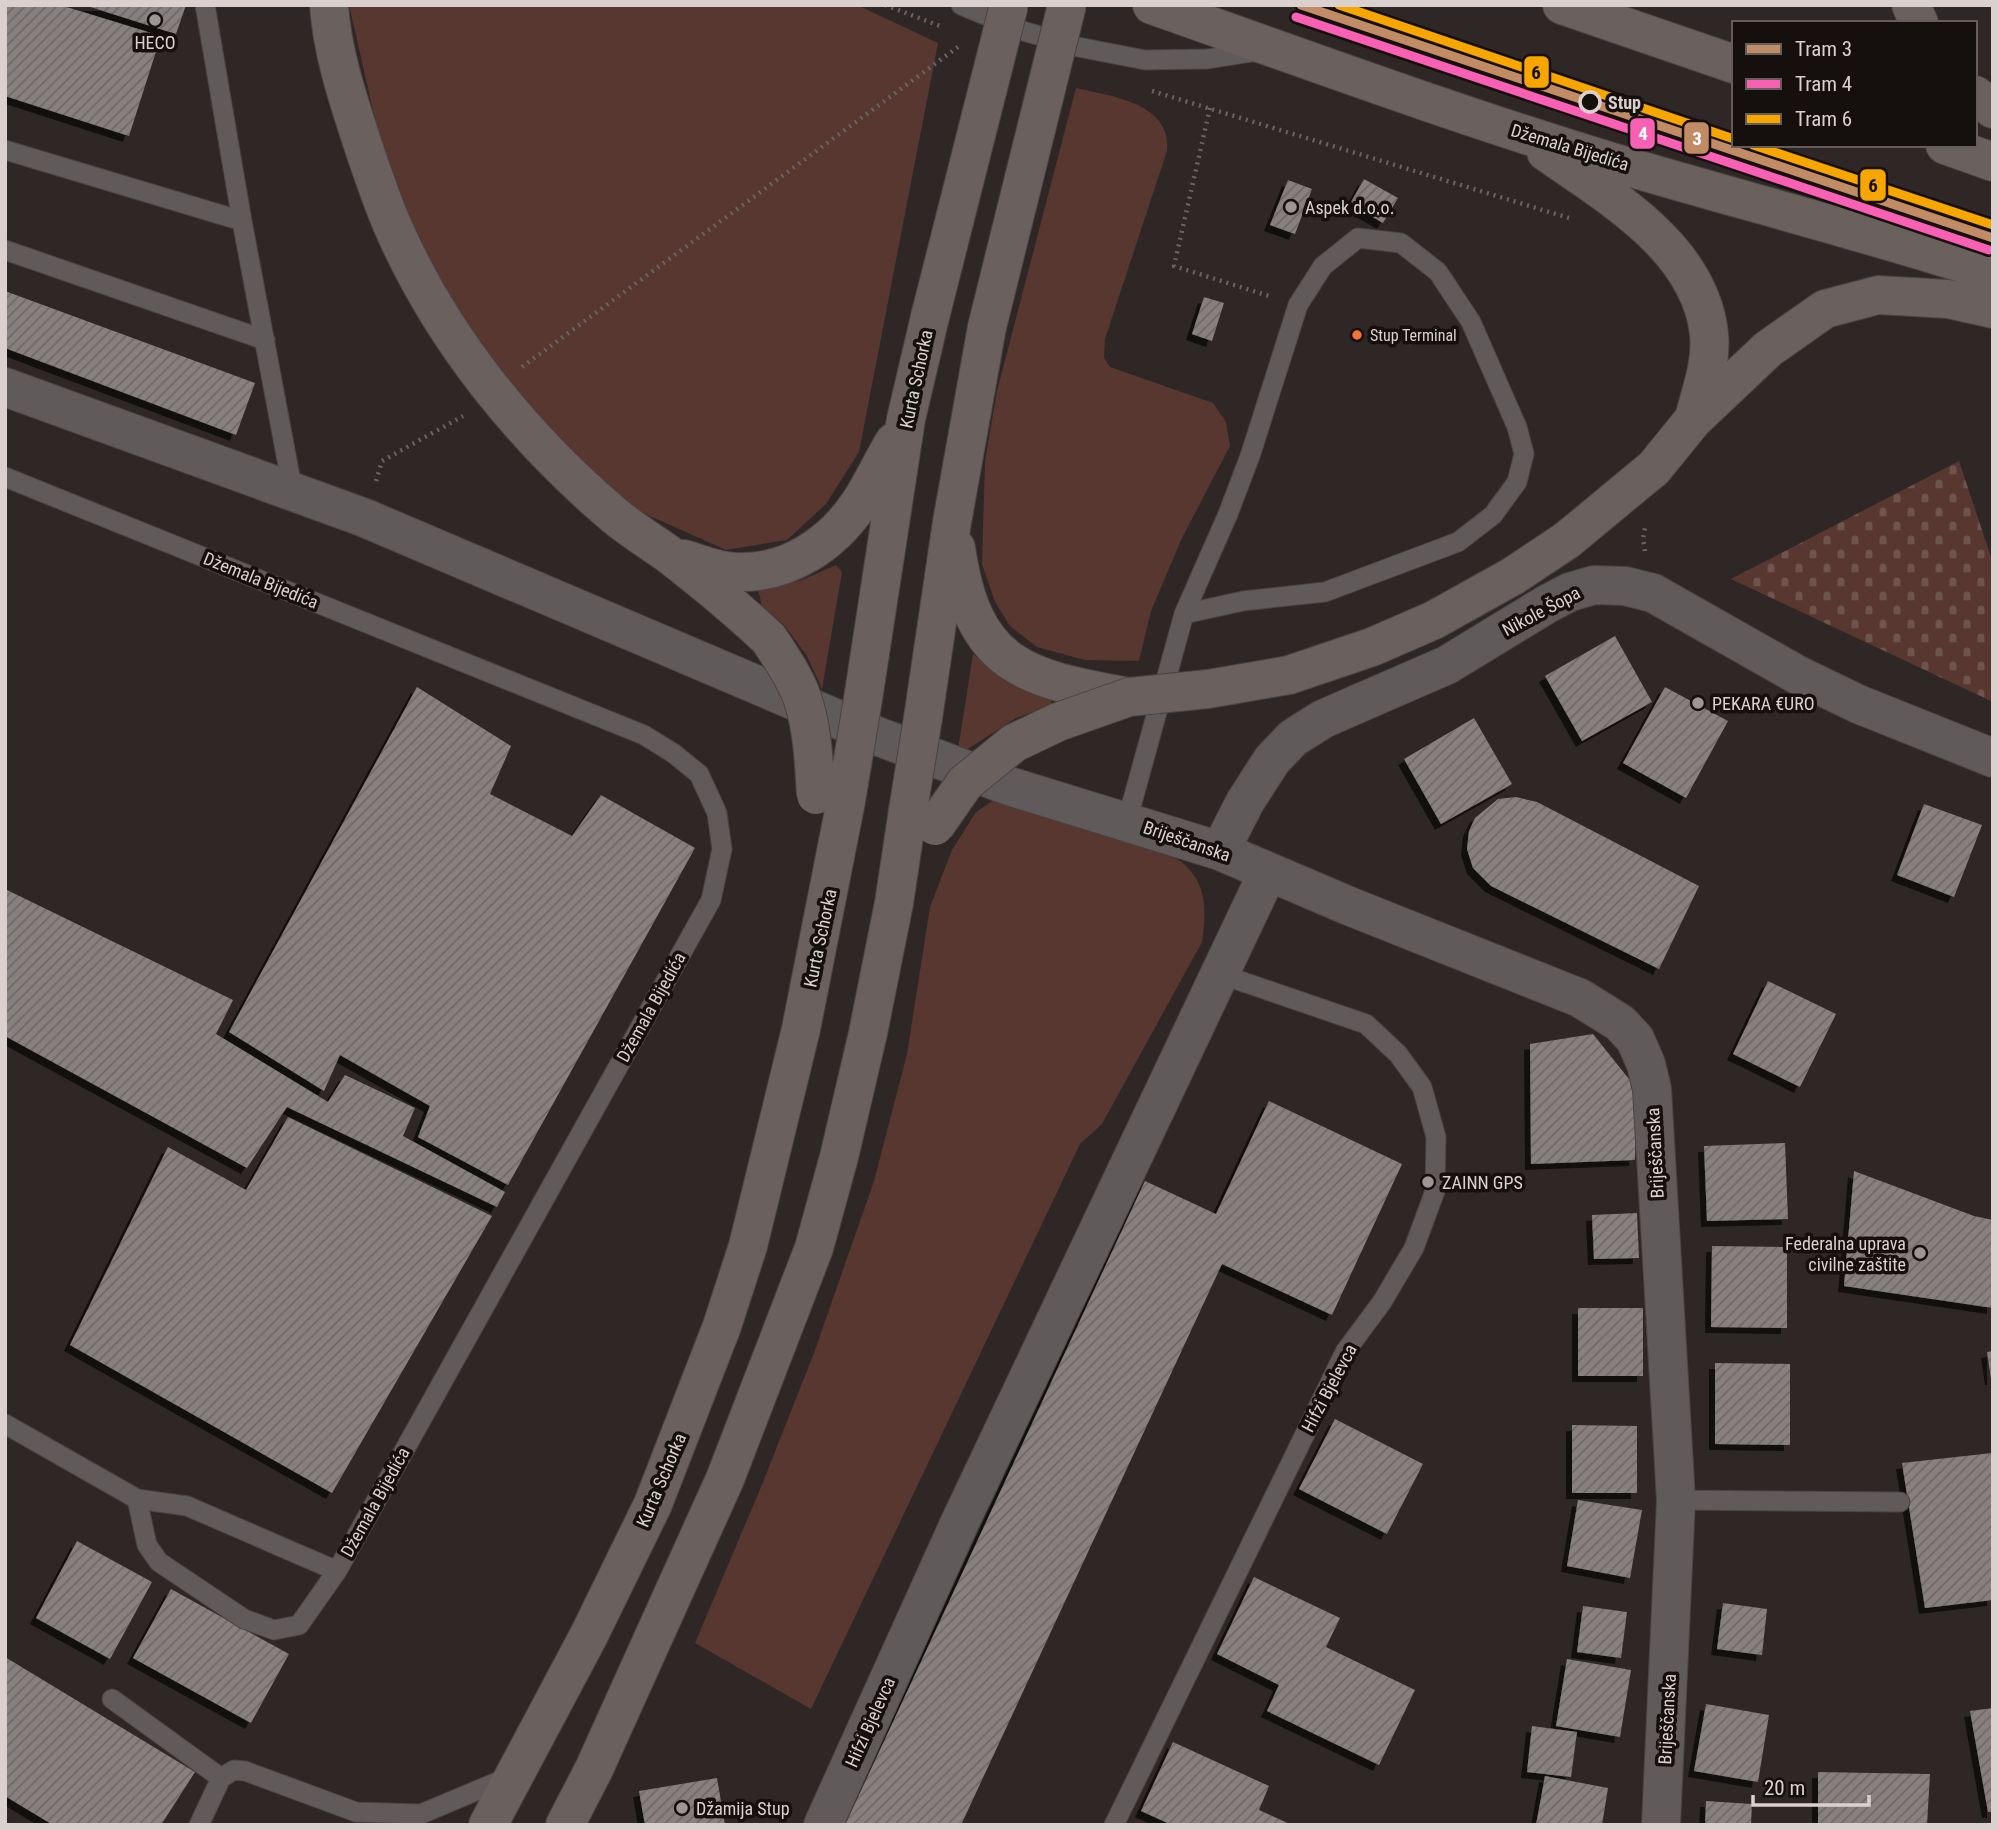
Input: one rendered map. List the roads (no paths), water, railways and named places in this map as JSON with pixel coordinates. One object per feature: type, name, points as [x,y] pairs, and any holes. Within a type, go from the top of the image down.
[{"type":"main road","points":[[329,5],[330,22],[347,96],[394,228],[425,290],[467,358],[519,422],[616,517],[710,586],[769,639],[805,704],[813,749],[831,798]]},
{"type":"main road","name":"Kurta Schorka","points":[[488,1825],[589,1635],[653,1504],[722,1326],[748,1246],[801,1029],[835,863],[831,798],[863,699],[906,419],[1009,5]]},
{"type":"main road","points":[[565,1825],[594,1769],[725,1479],[814,1248],[868,1033],[894,903],[922,818],[923,718],[952,522],[987,327],[1067,5]]},
{"type":"main road","name":"Džemala Bijedića","points":[[1152,5],[1513,130],[1993,273]]},
{"type":"main road","points":[[1911,5],[1918,21]]},
{"type":"main road","points":[[1572,6],[1732,63]]},
{"type":"main road","points":[[1977,97],[1993,109]]},
{"type":"main road","points":[[1513,130],[1592,184],[1654,233],[1681,265],[1702,300],[1709,335],[1707,370],[1693,421]]},
{"type":"main road","points":[[1950,147],[1993,163]]},
{"type":"main road","points":[[922,818],[1014,743],[1058,722],[1129,697],[1208,689],[1290,675],[1372,647],[1434,620],[1513,576],[1567,540],[1654,468],[1693,421],[1768,349],[1825,309],[1878,295],[1948,299],[1993,309]]},
{"type":"main road","points":[[666,552],[705,566],[737,572],[769,568],[805,557],[833,536],[859,504],[906,419]]},
{"type":"main road","points":[[952,522],[961,583],[979,628],[1000,653],[1026,671],[1062,685],[1129,697]]},
{"type":"main road","points":[[587,1825],[594,1769]]},
{"type":"street","points":[[5,387],[365,518],[877,736],[1009,786],[1127,821]]},
{"type":"street","name":"Nikole Šopa","points":[[1220,851],[1245,802],[1272,760],[1293,738],[1323,719],[1447,665],[1547,604],[1570,592],[1594,585],[1625,586],[1653,593],[1796,674],[1858,704],[1993,758]]},
{"type":"street","name":"Briješčanska","points":[[1127,821],[1220,851],[1349,906],[1580,998],[1620,1023],[1635,1039],[1646,1064],[1652,1089],[1676,1500],[1661,1825]]},
{"type":"street","name":"Hifzi Bjelevca","points":[[823,1825],[960,1522],[1268,872]]},
{"type":"lane","points":[[205,5],[293,492]]},
{"type":"lane","points":[[961,5],[1023,31],[1078,47],[1145,60],[1207,59],[1274,48]]},
{"type":"lane","points":[[5,149],[242,220]]},
{"type":"lane","points":[[1127,821],[1184,614],[1250,456],[1298,305],[1323,266],[1358,238],[1401,243],[1438,272],[1471,322],[1517,426],[1524,454],[1517,482],[1493,515],[1458,542],[1325,592],[1243,601],[1184,614]]},
{"type":"lane","points":[[5,250],[265,340]]},
{"type":"lane","name":"Džemala Bijedića","points":[[5,477],[644,736],[673,753],[699,774],[717,813],[722,849],[711,900],[337,1571],[187,1506],[137,1499],[5,1424]]},
{"type":"lane","name":"Hifzi Bjelevca","points":[[1114,1825],[1345,1352],[1382,1302],[1414,1248],[1435,1191],[1436,1137],[1422,1087],[1398,1054],[1366,1024],[1220,974]]},
{"type":"lane","points":[[137,1499],[147,1545],[159,1562],[244,1619],[274,1630],[299,1625],[337,1571]]},
{"type":"lane","points":[[1676,1500],[1900,1502]]},
{"type":"lane","points":[[112,1699],[221,1778]]},
{"type":"lane","points":[[199,1825],[221,1778],[234,1770],[245,1771],[362,1818],[421,1814],[514,1775]]},
{"type":"tram line","name":"3","points":[[1301,5],[1993,238]]},
{"type":"tram line","name":"6","points":[[1339,5],[1732,138]]},
{"type":"tram line","name":"4","points":[[1296,17],[1989,250]]},
{"type":"tram line","name":"6","points":[[1759,147],[1993,225]]},
{"type":"place","name":"HECO","points":[[155,20]]},
{"type":"place","name":"Stup","points":[[1590,102]]},
{"type":"place","name":"Aspek d.o.o.","points":[[1291,207]]},
{"type":"place","name":"Stup Terminal","points":[[1357,335]]},
{"type":"place","name":"PEKARA €URO","points":[[1698,703]]},
{"type":"place","name":"ZAINN GPS","points":[[1428,1182]]},
{"type":"place","name":"Federalna uprava civilne zaštite","points":[[1920,1253]]},
{"type":"place","name":"Džamija Stup","points":[[682,1808]]}]
